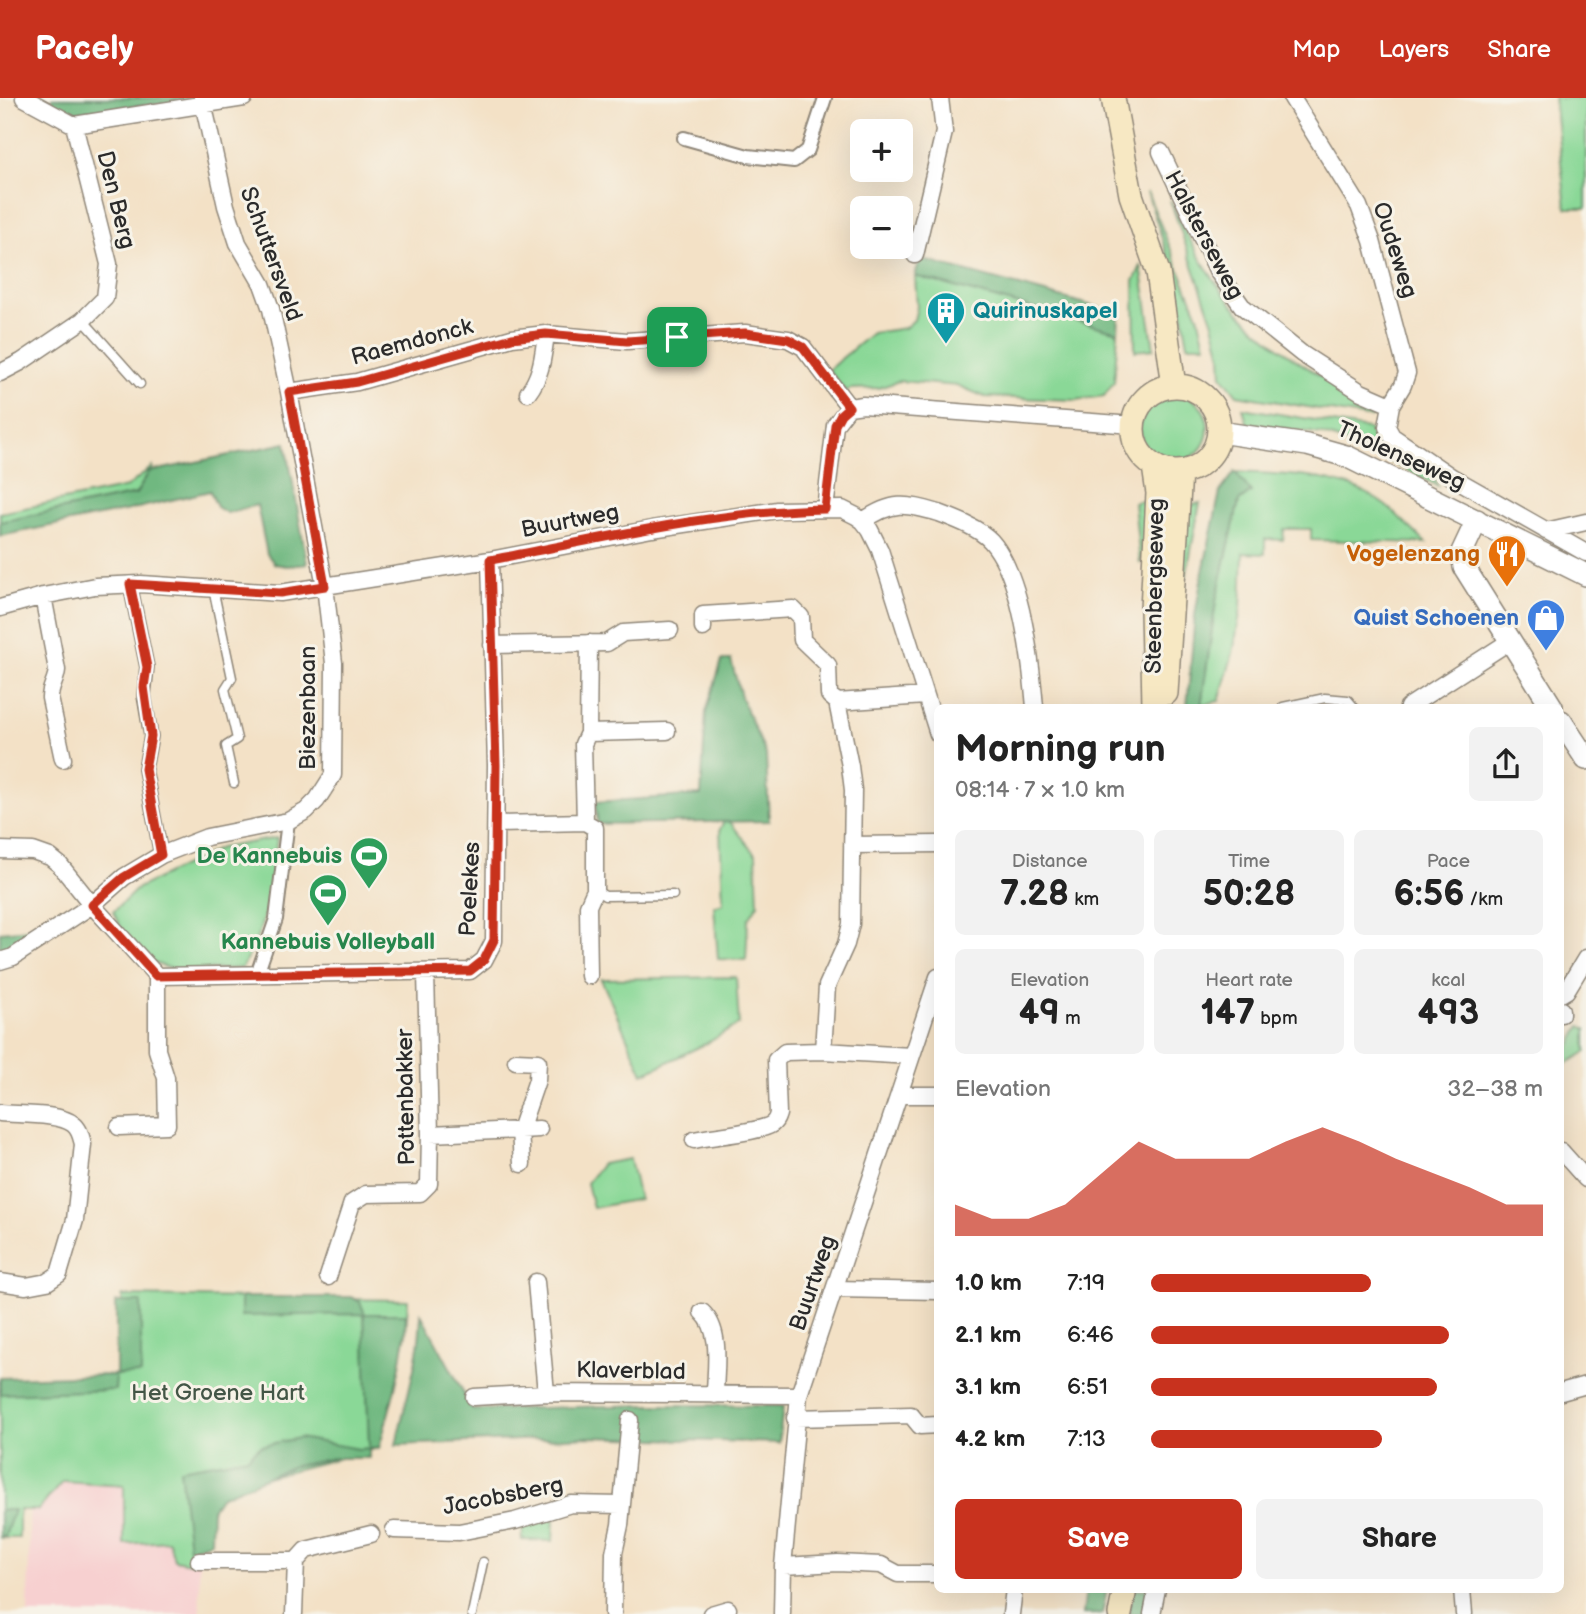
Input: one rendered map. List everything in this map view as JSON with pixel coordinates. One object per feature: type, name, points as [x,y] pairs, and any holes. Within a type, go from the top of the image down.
[{"type":"main road","name":"Halsterseweg","points":[[1113,98],[1131,195],[1157,272],[1174,386]]},
{"type":"main road","points":[[1174,386],[1184,386],[1203,395],[1215,412],[1219,432],[1216,444],[1202,463],[1180,472],[1166,471],[1146,460],[1135,444],[1133,425],[1134,416],[1143,401],[1157,390],[1174,386]]},
{"type":"main road","name":"Steenbergseweg","points":[[1154,466],[1158,493],[1152,609],[1154,704]]},
{"type":"main road","name":"Steenbergseweg","points":[[1166,704],[1180,472]]},
{"type":"main road","points":[[1120,1614],[1124,1593]]},
{"type":"street","points":[[23,98],[74,125]]},
{"type":"street","name":"Den Berg","points":[[0,373],[22,362],[83,320],[105,298],[109,264],[74,125],[202,101],[244,98]]},
{"type":"street","points":[[684,138],[748,156],[794,161],[808,150],[825,98]]},
{"type":"street","points":[[915,255],[944,132],[940,98]]},
{"type":"street","name":"Oudeweg","points":[[1292,98],[1359,206],[1372,241],[1407,373],[1391,405],[1387,427]]},
{"type":"street","name":"Schuttersveld","points":[[202,101],[226,206],[238,243],[262,284],[271,309],[325,586]]},
{"type":"street","name":"Halsterseweg","points":[[1161,152],[1218,272],[1242,306],[1301,355],[1361,392],[1391,405]]},
{"type":"street","name":"Raemdonck","points":[[289,392],[357,382],[512,338],[546,334],[627,341],[745,333],[788,339],[803,347],[849,407]]},
{"type":"street","points":[[528,393],[536,384],[540,371],[546,334]]},
{"type":"street","points":[[825,509],[835,425],[849,407],[863,405],[1133,425]]},
{"type":"street","name":"Tholenseweg","points":[[1387,427],[1392,436],[1452,477],[1586,553]]},
{"type":"street","name":"Tholenseweg","points":[[1219,432],[1307,444],[1346,456],[1586,575]]},
{"type":"street","name":"Tholenseweg","points":[[1477,520],[1488,499]]},
{"type":"street","points":[[934,722],[880,550],[863,522],[882,508],[911,506],[948,516],[990,540],[1013,580],[1026,640],[1035,704]]},
{"type":"street","name":"Buurtweg","points":[[0,608],[95,586],[130,584],[280,593],[777,510],[842,509],[863,522]]},
{"type":"street","points":[[1477,520],[1462,552],[1464,567],[1550,704]]},
{"type":"street","points":[[1546,531],[1586,522]]},
{"type":"street","name":"Poelekes","points":[[156,976],[470,971],[484,960],[494,940],[496,824],[490,560]]},
{"type":"street","points":[[130,584],[147,667],[144,687],[151,736],[145,769],[161,855]]},
{"type":"street","name":"Biezenbaan","points":[[0,961],[13,957],[92,905],[124,877],[161,855],[207,837],[288,821],[306,811],[317,800],[334,775],[334,663],[325,586]]},
{"type":"street","points":[[43,596],[58,670],[50,689],[50,698],[63,759]]},
{"type":"street","points":[[703,628],[704,615],[793,609],[801,617],[802,640],[828,665],[829,695],[837,702],[853,790],[851,924],[846,944],[827,986],[823,1051]]},
{"type":"street","points":[[492,645],[607,643],[623,633],[670,630]]},
{"type":"street","points":[[1413,704],[1510,641]]},
{"type":"street","points":[[585,822],[583,744],[588,733],[589,643]]},
{"type":"street","points":[[837,702],[925,695]]},
{"type":"street","points":[[1564,725],[1586,758]]},
{"type":"street","points":[[588,733],[667,731]]},
{"type":"street","points":[[257,974],[276,919],[288,821]]},
{"type":"street","points":[[496,824],[585,822],[595,828],[595,890],[588,906],[589,976]]},
{"type":"street","points":[[852,845],[934,844]]},
{"type":"street","points":[[0,850],[33,851],[50,857],[60,865],[156,976],[158,1050],[166,1078],[172,1125],[119,1127]]},
{"type":"street","points":[[1564,993],[1586,958]]},
{"type":"street","name":"Pottenbakker","points":[[328,1277],[352,1203],[366,1194],[415,1193],[427,1188],[430,1177],[430,1134],[426,973]]},
{"type":"street","name":"Buurtweg","points":[[782,1614],[783,1566],[799,1395],[934,989]]},
{"type":"street","points":[[694,1140],[771,1125],[778,1114],[776,1060],[785,1052],[823,1051],[911,1056]]},
{"type":"street","points":[[516,1061],[538,1062],[537,1080],[520,1130],[522,1164]]},
{"type":"street","points":[[899,1095],[934,1095]]},
{"type":"street","points":[[0,1113],[61,1118],[74,1125],[83,1144],[75,1220],[59,1274],[47,1282],[26,1286],[0,1282]]},
{"type":"street","points":[[430,1134],[539,1129]]},
{"type":"street","points":[[1564,1154],[1586,1179]]},
{"type":"street","name":"Klaverblad","points":[[536,1282],[546,1393]]},
{"type":"street","points":[[835,1289],[934,1291]]},
{"type":"street","name":"Klaverblad","points":[[702,1312],[711,1323],[714,1333],[715,1395]]},
{"type":"street","points":[[1564,1391],[1586,1385]]},
{"type":"street","name":"Klaverblad","points":[[474,1397],[546,1393],[799,1395]]},
{"type":"street","points":[[795,1418],[911,1415],[920,1426],[934,1426]]},
{"type":"street","points":[[613,1614],[614,1553],[630,1420]]},
{"type":"street","name":"Jacobsberg","points":[[394,1530],[459,1532],[515,1521],[571,1504],[621,1505]]},
{"type":"street","points":[[294,1614],[296,1561],[306,1550],[371,1534]]},
{"type":"street","points":[[199,1561],[296,1561]]},
{"type":"street","points":[[783,1566],[838,1563],[881,1565],[898,1574],[934,1574]]},
{"type":"street","points":[[1011,1614],[1014,1593]]},
{"type":"street","points":[[1152,1614],[1156,1593]]},
{"type":"street","points":[[1462,1593],[1464,1614]]},
{"type":"street","points":[[710,1614],[728,1609]]},
{"type":"lane","points":[[83,320],[140,384]]},
{"type":"lane","points":[[213,587],[232,678],[225,689],[237,739],[226,746],[234,783]]},
{"type":"lane","points":[[1297,704],[1325,698],[1348,700],[1351,704]]},
{"type":"lane","points":[[595,890],[605,896],[673,895]]},
{"type":"lane","points":[[472,1614],[483,1562]]},
{"type":"shaded area","points":[[30,1480],[146,1486],[184,1549],[199,1561],[200,1614],[28,1614]]},
{"type":"green space","points":[[52,98],[187,98],[187,101],[70,113],[52,103]]},
{"type":"green space","points":[[1554,98],[1586,98],[1586,208],[1566,208]]},
{"type":"green space","points":[[1147,192],[1198,315],[1205,345],[1188,345],[1178,288]]},
{"type":"green space","points":[[1170,200],[1204,264],[1235,308],[1293,358],[1375,410],[1372,418],[1237,395],[1222,376],[1221,356],[1213,323]]},
{"type":"green space","points":[[920,259],[1119,313],[1118,332],[915,276]]},
{"type":"green space","points":[[1141,266],[1154,349],[1135,351],[1134,281]]},
{"type":"green space","points":[[915,276],[1118,332],[1114,382],[1104,396],[1076,400],[985,397],[959,386],[899,381],[879,388],[850,389],[846,392],[828,370],[872,333],[905,328],[914,320],[917,307]]},
{"type":"green space","points":[[1174,394],[1187,397],[1198,404],[1205,415],[1208,428],[1205,441],[1198,452],[1187,459],[1174,462],[1161,459],[1150,452],[1143,441],[1140,428],[1143,415],[1150,404],[1161,397]]},
{"type":"green space","points":[[1243,408],[1368,429],[1421,461],[1433,473],[1438,486],[1362,448],[1321,434],[1247,423]]},
{"type":"green space","points":[[286,443],[307,564],[275,564],[267,554],[257,505],[227,513],[217,507],[210,491],[0,536],[0,522],[136,494],[149,472]]},
{"type":"green space","points":[[152,467],[153,472],[149,472],[136,494],[0,522],[0,513],[127,487]]},
{"type":"green space","points":[[1235,472],[1312,477],[1349,486],[1388,507],[1426,543],[1311,540],[1311,529],[1284,529],[1283,540],[1265,539],[1265,554],[1243,553],[1241,608],[1233,653],[1219,701],[1201,704],[1216,601],[1239,501],[1251,492]]},
{"type":"green space","points":[[1235,472],[1251,492],[1239,501],[1216,601],[1201,704],[1187,704],[1195,615],[1220,492]]},
{"type":"green space","points":[[1134,503],[1152,503],[1145,550],[1140,564]]},
{"type":"green space","points":[[1200,503],[1179,614],[1186,507]]},
{"type":"green space","points":[[722,660],[731,660],[742,700],[766,754],[769,821],[598,824],[595,802],[701,795],[706,712]]},
{"type":"green space","points":[[726,817],[756,855],[758,904],[748,920],[746,960],[718,959],[714,906],[723,903],[720,829]]},
{"type":"green space","points":[[277,838],[270,889],[262,921],[242,968],[169,968],[155,964],[129,942],[113,912],[138,888],[220,848]]},
{"type":"green space","points":[[39,928],[0,951],[0,932]]},
{"type":"green space","points":[[736,977],[739,1024],[709,1042],[643,1074],[601,979]]},
{"type":"green space","points":[[1581,1026],[1586,1029],[1586,1052],[1564,1065],[1564,1057]]},
{"type":"green space","points":[[630,1159],[639,1199],[593,1208],[587,1183],[602,1164]]},
{"type":"green space","name":"Het Groene Hart","points":[[122,1296],[408,1300],[406,1334],[379,1448],[217,1490],[206,1538],[188,1536],[191,1563],[174,1560],[169,1541],[124,1544],[124,1485],[63,1481],[38,1510],[19,1510],[19,1538],[0,1538],[0,1381],[125,1374]]},
{"type":"green space","points":[[241,1297],[351,1297],[360,1302],[365,1314],[406,1314],[400,1365],[379,1448],[369,1449],[369,1458],[334,1458],[291,1467],[220,1497],[212,1509],[211,1542],[189,1549],[180,1469],[248,1457],[260,1446],[299,1438],[359,1449],[369,1448],[364,1314],[241,1316]]},
{"type":"green space","points":[[116,1302],[141,1302],[141,1374],[116,1375]]},
{"type":"green space","points":[[421,1314],[473,1410],[649,1405],[783,1406],[779,1443],[589,1437],[396,1445],[415,1364]]},
{"type":"green space","points":[[116,1375],[115,1390],[0,1394],[0,1378]]},
{"type":"green space","points":[[0,1510],[14,1510],[5,1536],[0,1536]]},
{"type":"green space","points":[[554,1517],[553,1541],[522,1540],[523,1527]]},
{"type":"green space","points":[[1086,1593],[1106,1593],[1102,1614],[1083,1614]]},
{"type":"green space","points":[[1132,1593],[1150,1593],[1145,1614],[1129,1614]]},
{"type":"place","name":"Quirinuskapel","points":[[946,345]]},
{"type":"place","name":"Vogelenzang","points":[[1507,588]]},
{"type":"place","name":"Quist Schoenen","points":[[1546,652]]},
{"type":"place","name":"De Kannebuis","points":[[369,890]]},
{"type":"place","name":"Kannebuis Volleyball","points":[[328,927]]},
{"type":"route","points":[[745,333],[788,339],[803,347],[849,407],[841,414],[832,436],[825,509],[777,510],[652,529],[490,560],[496,824],[494,940],[484,960],[470,971],[156,976],[92,905],[124,877],[161,855],[145,769],[151,736],[144,687],[147,667],[130,584],[280,593],[325,586],[289,392],[357,382],[512,338],[546,334],[627,341],[677,337],[745,333]]}]
